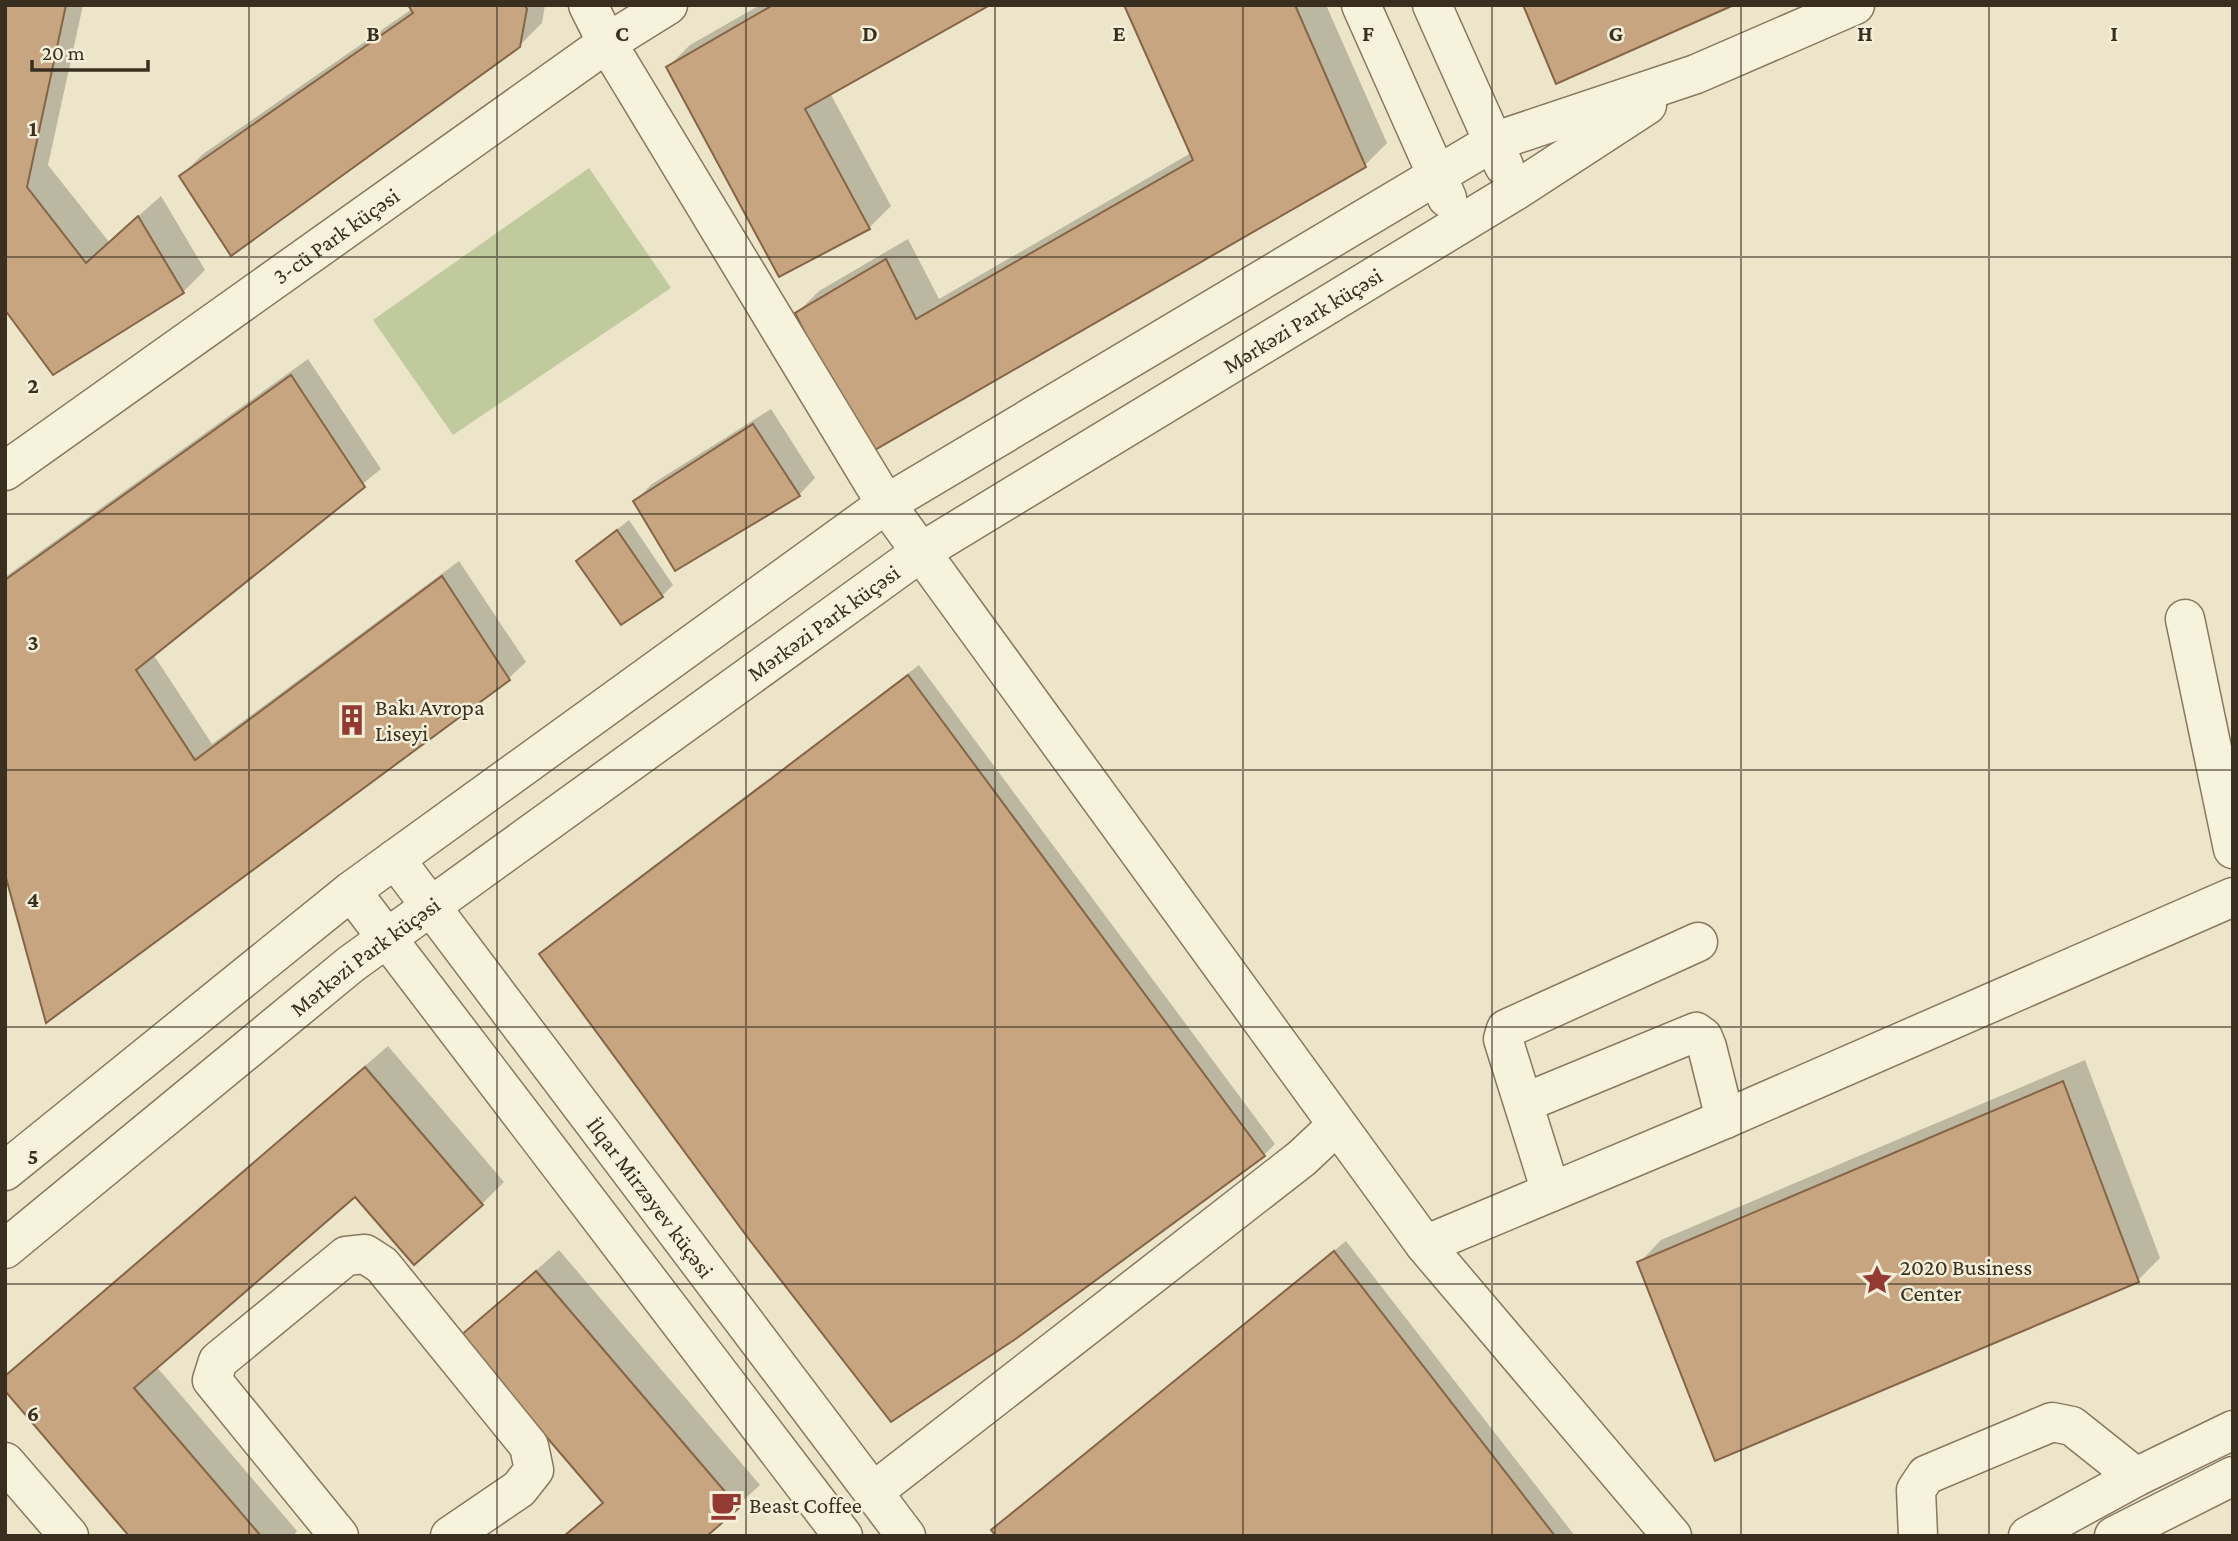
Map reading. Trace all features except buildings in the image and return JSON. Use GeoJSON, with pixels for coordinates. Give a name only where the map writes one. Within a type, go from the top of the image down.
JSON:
{"type":"FeatureCollection","features":[{"type":"Feature","properties":{"kind":"street"},"geometry":{"type":"LineString","coordinates":[[588,5],[607,43],[886,504],[1425,1245],[1672,1536]]}},
{"type":"Feature","properties":{"kind":"street","name":"3-cü Park küçəsi"},"geometry":{"type":"LineString","coordinates":[[5,471],[607,43],[668,5]]}},
{"type":"Feature","properties":{"kind":"street"},"geometry":{"type":"LineString","coordinates":[[1360,5],[1460,225]]}},
{"type":"Feature","properties":{"kind":"street"},"geometry":{"type":"LineString","coordinates":[[1432,5],[1515,191]]}},
{"type":"Feature","properties":{"kind":"street","name":"Mərkəzi Park küçəsi"},"geometry":{"type":"LineString","coordinates":[[5,1171],[351,891],[886,504],[1493,142],[1696,74],[1855,5]]}},
{"type":"Feature","properties":{"kind":"street","name":"Mərkəzi Park küçəsi"},"geometry":{"type":"LineString","coordinates":[[5,1249],[388,937],[921,552],[1460,225],[1696,74]]}},
{"type":"Feature","properties":{"kind":"street"},"geometry":{"type":"LineString","coordinates":[[2186,619],[2233,849]]}},
{"type":"Feature","properties":{"kind":"street","name":"İlqar Mirzəyev küçəsi"},"geometry":{"type":"LineString","coordinates":[[395,859],[906,1536]]}},
{"type":"Feature","properties":{"kind":"street"},"geometry":{"type":"LineString","coordinates":[[351,891],[388,937],[824,1529]]}},
{"type":"Feature","properties":{"kind":"street"},"geometry":{"type":"LineString","coordinates":[[1425,1245],[1725,1119],[2233,897]]}},
{"type":"Feature","properties":{"kind":"street"},"geometry":{"type":"LineString","coordinates":[[1551,1192],[1503,1039],[1506,1030],[1698,943]]}},
{"type":"Feature","properties":{"kind":"street"},"geometry":{"type":"LineString","coordinates":[[1524,1102],[1696,1032],[1703,1037],[1707,1047],[1725,1119]]}},
{"type":"Feature","properties":{"kind":"street"},"geometry":{"type":"LineString","coordinates":[[873,1492],[1291,1166],[1336,1126]]}},
{"type":"Feature","properties":{"kind":"street"},"geometry":{"type":"LineString","coordinates":[[339,1536],[212,1380],[218,1361],[346,1256],[365,1254],[382,1265],[529,1446],[534,1470],[519,1489],[450,1536]]}},
{"type":"Feature","properties":{"kind":"street"},"geometry":{"type":"LineString","coordinates":[[1918,1536],[1916,1489],[1926,1475],[2052,1422],[2072,1426],[2136,1477]]}},
{"type":"Feature","properties":{"kind":"street"},"geometry":{"type":"LineString","coordinates":[[2028,1536],[2136,1477],[2233,1430]]}},
{"type":"Feature","properties":{"kind":"street"},"geometry":{"type":"LineString","coordinates":[[5,1462],[69,1536]]}},
{"type":"Feature","properties":{"kind":"street"},"geometry":{"type":"LineString","coordinates":[[2114,1536],[2233,1476]]}},
{"type":"Feature","properties":{"kind":"green space"},"geometry":{"type":"Polygon","coordinates":[[[589,168],[671,288],[453,435],[373,320],[589,168]]]}},
{"type":"Feature","properties":{"kind":"place","name":"Bakı Avropa Liseyi"},"geometry":{"type":"Point","coordinates":[352,720]}},
{"type":"Feature","properties":{"kind":"place","name":"2020 Business Center"},"geometry":{"type":"Point","coordinates":[1877,1280]}},
{"type":"Feature","properties":{"kind":"place","name":"Beast Coffee"},"geometry":{"type":"Point","coordinates":[726,1505]}}]}
